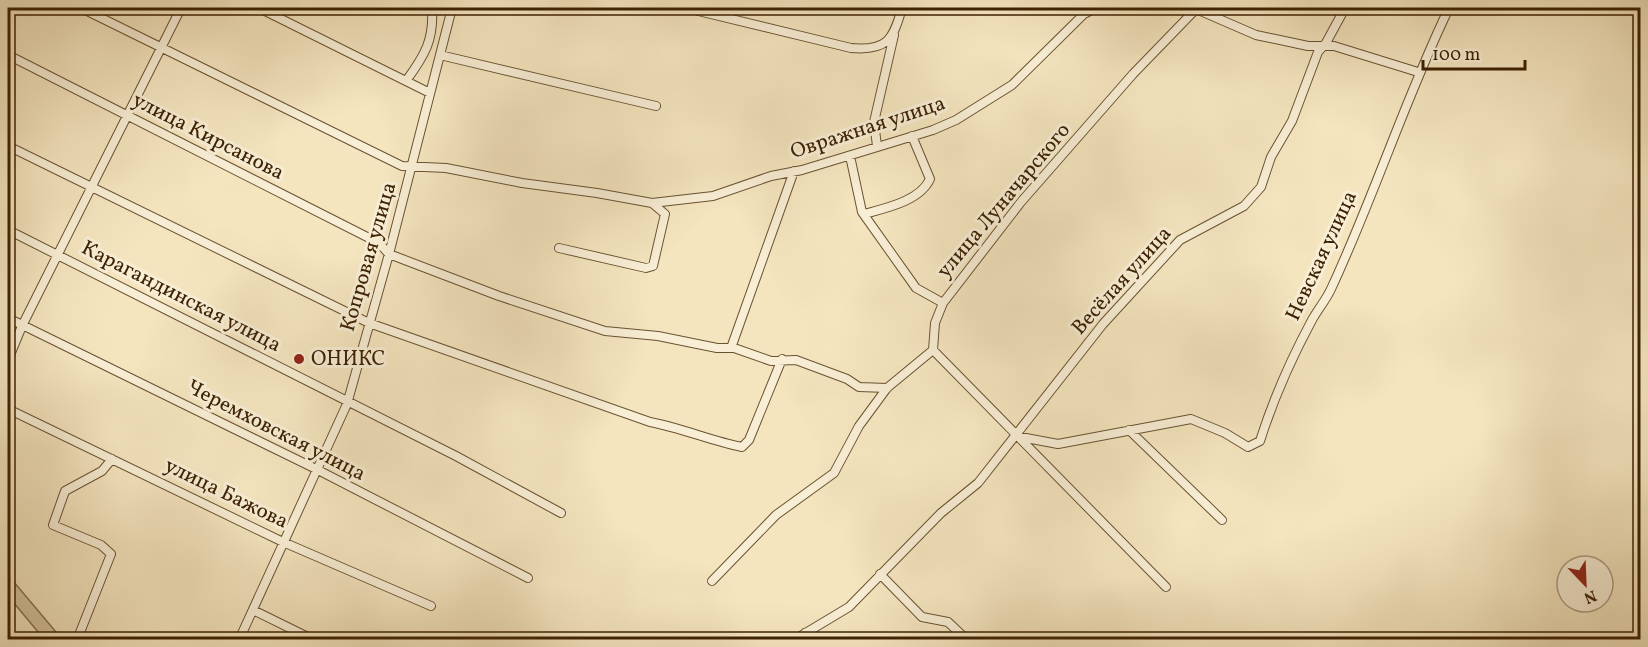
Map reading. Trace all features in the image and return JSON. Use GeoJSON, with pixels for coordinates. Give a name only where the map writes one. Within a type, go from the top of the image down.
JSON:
{"type":"FeatureCollection","features":[{"type":"Feature","properties":{"kind":"street"},"geometry":{"type":"LineString","coordinates":[[81,8],[412,169]]}},
{"type":"Feature","properties":{"kind":"street"},"geometry":{"type":"LineString","coordinates":[[8,360],[22,326],[90,187],[181,8]]}},
{"type":"Feature","properties":{"kind":"street"},"geometry":{"type":"LineString","coordinates":[[259,8],[430,93]]}},
{"type":"Feature","properties":{"kind":"street"},"geometry":{"type":"LineString","coordinates":[[406,81],[419,63],[433,32],[432,8]]}},
{"type":"Feature","properties":{"kind":"street","name":"Копровая улица"},"geometry":{"type":"LineString","coordinates":[[239,639],[347,404],[412,169],[452,8]]}},
{"type":"Feature","properties":{"kind":"street"},"geometry":{"type":"LineString","coordinates":[[686,8],[851,48],[873,50],[880,47],[896,30]]}},
{"type":"Feature","properties":{"kind":"street"},"geometry":{"type":"LineString","coordinates":[[877,146],[874,122],[879,94],[902,8]]}},
{"type":"Feature","properties":{"kind":"street","name":"Овражная улица"},"geometry":{"type":"LineString","coordinates":[[412,169],[446,168],[522,183],[652,203],[713,196],[771,176],[850,156],[956,120],[1012,85],[1084,14],[1094,8]]}},
{"type":"Feature","properties":{"kind":"street"},"geometry":{"type":"LineString","coordinates":[[1179,8],[1197,8],[1256,34],[1308,46],[1334,46],[1418,72]]}},
{"type":"Feature","properties":{"kind":"street","name":"улица Луначарского"},"geometry":{"type":"LineString","coordinates":[[933,350],[935,323],[943,303],[1021,202],[1133,74],[1197,8]]}},
{"type":"Feature","properties":{"kind":"street","name":"Весёлая улица"},"geometry":{"type":"LineString","coordinates":[[1015,436],[1103,324],[1180,240],[1244,206],[1254,198],[1261,187],[1271,157],[1292,121],[1318,52],[1345,8]]}},
{"type":"Feature","properties":{"kind":"street","name":"Невская улица"},"geometry":{"type":"LineString","coordinates":[[1129,430],[1191,419],[1225,433],[1248,447],[1260,441],[1270,410],[1312,319],[1330,291],[1395,138],[1418,72],[1449,8]]}},
{"type":"Feature","properties":{"kind":"street","name":"улица Кирсанова"},"geometry":{"type":"LineString","coordinates":[[8,55],[379,243],[389,254],[499,296],[605,331],[658,336],[717,348],[733,348],[771,361],[796,360],[847,379],[859,387],[888,388]]}},
{"type":"Feature","properties":{"kind":"street"},"geometry":{"type":"LineString","coordinates":[[440,55],[656,105]]}},
{"type":"Feature","properties":{"kind":"street"},"geometry":{"type":"LineString","coordinates":[[864,214],[894,206],[926,188],[930,179],[912,136]]}},
{"type":"Feature","properties":{"kind":"street"},"geometry":{"type":"LineString","coordinates":[[8,146],[369,323],[650,422],[684,429],[742,447],[749,440],[782,359]]}},
{"type":"Feature","properties":{"kind":"street"},"geometry":{"type":"LineString","coordinates":[[850,156],[864,214],[897,265],[916,288],[943,303]]}},
{"type":"Feature","properties":{"kind":"street"},"geometry":{"type":"LineString","coordinates":[[733,348],[794,171]]}},
{"type":"Feature","properties":{"kind":"street"},"geometry":{"type":"LineString","coordinates":[[560,248],[646,268],[653,266],[664,214],[652,203]]}},
{"type":"Feature","properties":{"kind":"street","name":"Карагандинская улица"},"geometry":{"type":"LineString","coordinates":[[8,230],[347,404],[360,407],[456,456],[561,513]]}},
{"type":"Feature","properties":{"kind":"street","name":"Черемховская улица"},"geometry":{"type":"LineString","coordinates":[[8,318],[316,469],[528,578]]}},
{"type":"Feature","properties":{"kind":"street"},"geometry":{"type":"LineString","coordinates":[[712,581],[776,515],[834,473],[859,426],[888,388],[933,350],[1015,436],[1166,586]]}},
{"type":"Feature","properties":{"kind":"street","name":"улица Бажова"},"geometry":{"type":"LineString","coordinates":[[8,409],[283,542],[431,606]]}},
{"type":"Feature","properties":{"kind":"street"},"geometry":{"type":"LineString","coordinates":[[1015,436],[1058,444],[1129,430],[1222,520]]}},
{"type":"Feature","properties":{"kind":"street"},"geometry":{"type":"LineString","coordinates":[[794,639],[849,607],[941,513],[978,483],[1015,436]]}},
{"type":"Feature","properties":{"kind":"street"},"geometry":{"type":"LineString","coordinates":[[77,639],[111,554],[101,545],[53,525],[65,491],[102,471],[112,459]]}},
{"type":"Feature","properties":{"kind":"street"},"geometry":{"type":"LineString","coordinates":[[880,574],[922,617],[948,622],[967,639]]}},
{"type":"Feature","properties":{"kind":"street"},"geometry":{"type":"LineString","coordinates":[[253,610],[305,638],[314,639]]}},
{"type":"Feature","properties":{"kind":"street"},"geometry":{"type":"LineString","coordinates":[[805,633],[816,639]]}},
{"type":"Feature","properties":{"kind":"shaded area"},"geometry":{"type":"Polygon","coordinates":[[[8,575],[60,639],[44,639],[8,596],[8,575]]]}},
{"type":"Feature","properties":{"kind":"place","name":"ОНИКС"},"geometry":{"type":"Point","coordinates":[299,359]}}]}
